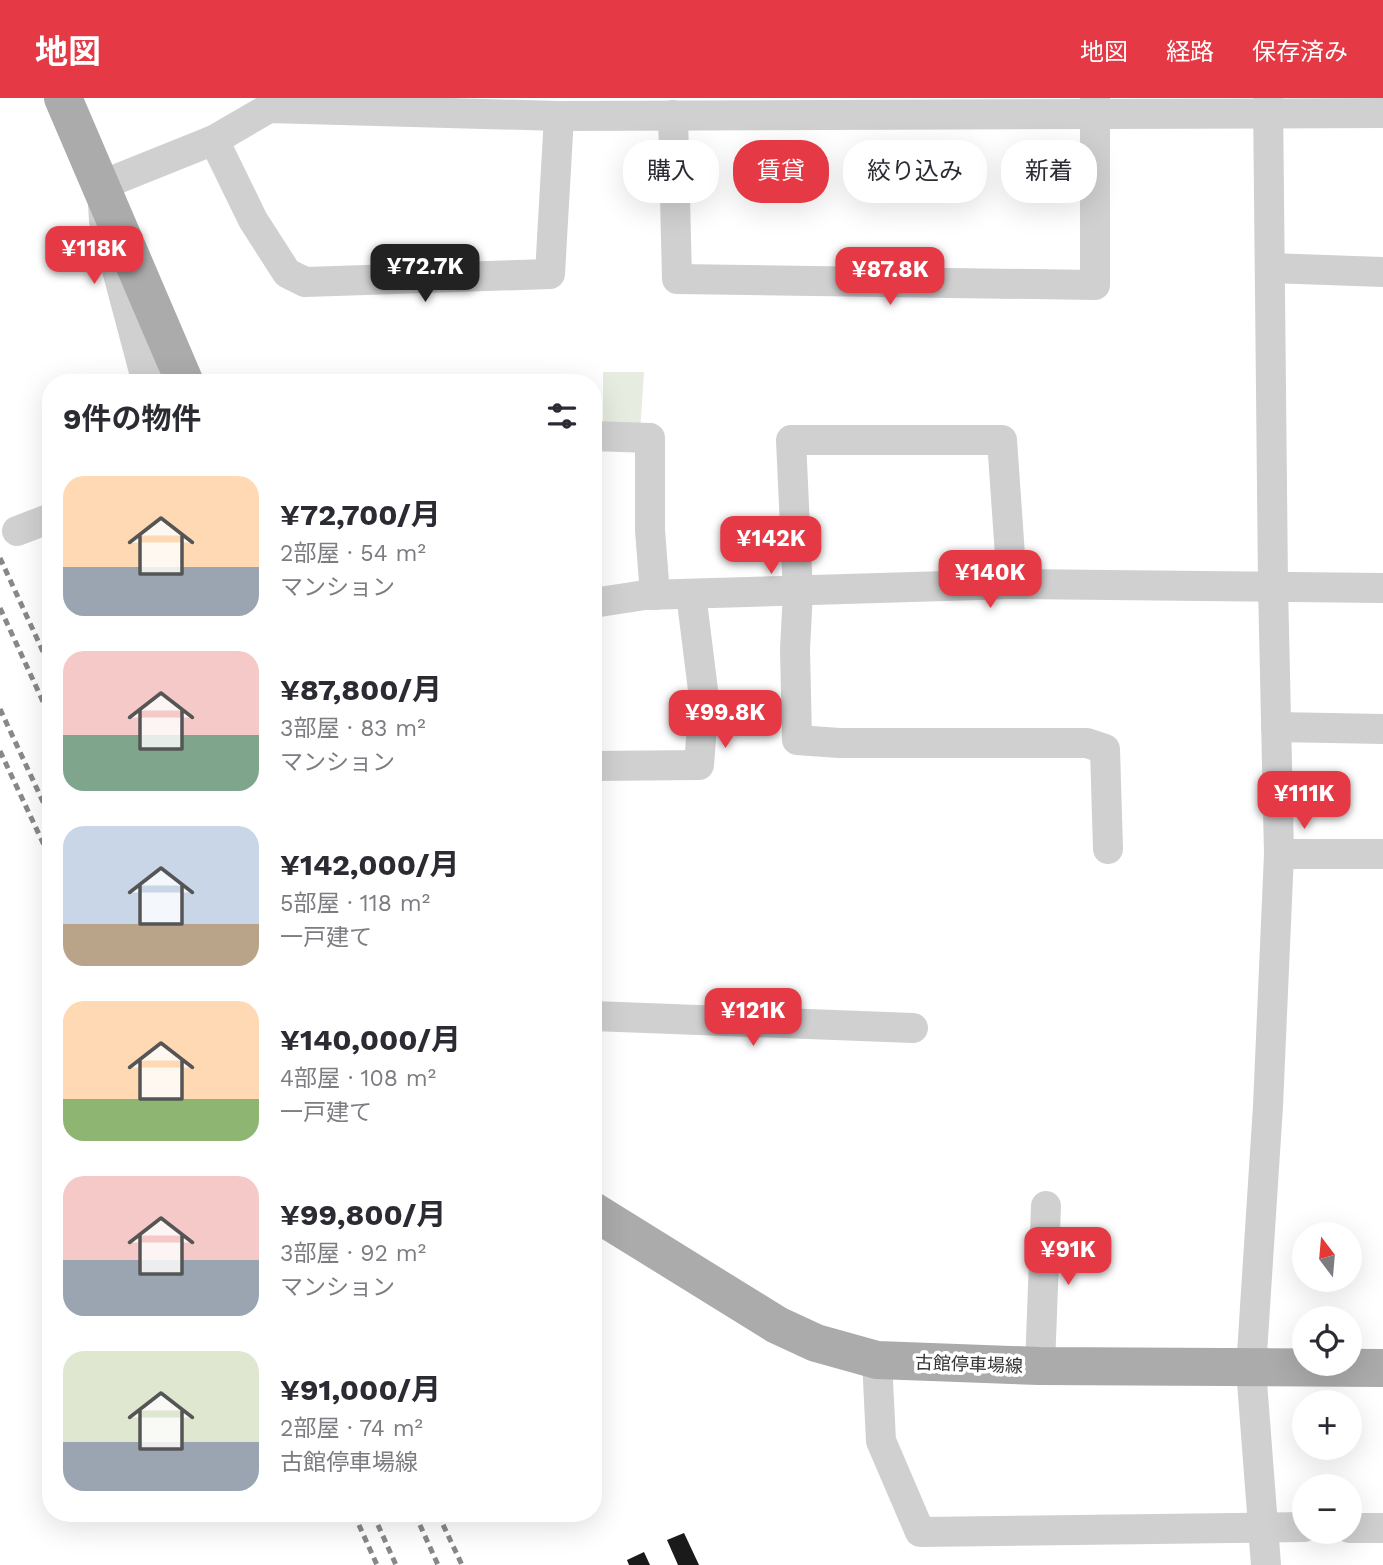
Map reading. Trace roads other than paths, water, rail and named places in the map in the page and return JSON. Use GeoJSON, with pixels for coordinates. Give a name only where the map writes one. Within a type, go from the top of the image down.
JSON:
{"type":"FeatureCollection","features":[{"type":"Feature","properties":{"kind":"main road"},"geometry":{"type":"LineString","coordinates":[[63,98],[181,374]]}},
{"type":"Feature","properties":{"kind":"main road","name":"古館停車場線"},"geometry":{"type":"LineString","coordinates":[[602,1216],[777,1325],[816,1343],[877,1360],[1040,1366],[1383,1368]]}},
{"type":"Feature","properties":{"kind":"street"},"geometry":{"type":"LineString","coordinates":[[145,374],[104,221],[102,185],[214,140],[269,108],[438,105],[559,116],[687,110],[1095,105],[1268,107],[1383,113]]}},
{"type":"Feature","properties":{"kind":"street"},"geometry":{"type":"LineString","coordinates":[[687,110],[677,279],[1095,285],[1095,105]]}},
{"type":"Feature","properties":{"kind":"street"},"geometry":{"type":"LineString","coordinates":[[1266,1565],[1251,1369],[1268,1106],[1279,854],[1268,107]]}},
{"type":"Feature","properties":{"kind":"street"},"geometry":{"type":"LineString","coordinates":[[214,140],[253,220],[287,273],[305,282],[550,274],[559,116]]}},
{"type":"Feature","properties":{"kind":"street"},"geometry":{"type":"LineString","coordinates":[[1270,268],[1383,272]]}},
{"type":"Feature","properties":{"kind":"street"},"geometry":{"type":"LineString","coordinates":[[602,436],[650,438],[650,530],[655,595]]}},
{"type":"Feature","properties":{"kind":"street"},"geometry":{"type":"LineString","coordinates":[[1013,584],[1002,440],[791,440],[798,592],[795,649],[797,740],[839,743],[1087,743],[1105,749],[1108,849]]}},
{"type":"Feature","properties":{"kind":"street"},"geometry":{"type":"LineString","coordinates":[[17,531],[42,521]]}},
{"type":"Feature","properties":{"kind":"street"},"geometry":{"type":"LineString","coordinates":[[602,602],[655,595],[1013,584],[1383,588]]}},
{"type":"Feature","properties":{"kind":"street"},"geometry":{"type":"LineString","coordinates":[[602,766],[699,765],[704,698],[691,594]]}},
{"type":"Feature","properties":{"kind":"street"},"geometry":{"type":"LineString","coordinates":[[1276,727],[1383,729]]}},
{"type":"Feature","properties":{"kind":"street"},"geometry":{"type":"LineString","coordinates":[[1279,854],[1383,854]]}},
{"type":"Feature","properties":{"kind":"street"},"geometry":{"type":"LineString","coordinates":[[602,1016],[913,1028]]}},
{"type":"Feature","properties":{"kind":"street"},"geometry":{"type":"LineString","coordinates":[[1040,1366],[1045,1206]]}},
{"type":"Feature","properties":{"kind":"street"},"geometry":{"type":"LineString","coordinates":[[877,1360],[881,1441],[920,1532],[1292,1527]]}},
{"type":"Feature","properties":{"kind":"street"},"geometry":{"type":"LineString","coordinates":[[1362,1528],[1383,1528]]}},
{"type":"Feature","properties":{"kind":"railway"},"geometry":{"type":"LineString","coordinates":[[0,558],[42,649]]}},
{"type":"Feature","properties":{"kind":"railway"},"geometry":{"type":"LineString","coordinates":[[0,608],[42,699]]}},
{"type":"Feature","properties":{"kind":"railway"},"geometry":{"type":"LineString","coordinates":[[0,709],[42,800]]}},
{"type":"Feature","properties":{"kind":"railway"},"geometry":{"type":"LineString","coordinates":[[0,751],[42,841]]}},
{"type":"Feature","properties":{"kind":"railway"},"geometry":{"type":"LineString","coordinates":[[358,1522],[377,1565]]}},
{"type":"Feature","properties":{"kind":"railway"},"geometry":{"type":"LineString","coordinates":[[377,1522],[396,1565]]}},
{"type":"Feature","properties":{"kind":"railway"},"geometry":{"type":"LineString","coordinates":[[419,1522],[438,1565]]}},
{"type":"Feature","properties":{"kind":"railway"},"geometry":{"type":"LineString","coordinates":[[442,1522],[462,1565]]}}]}
